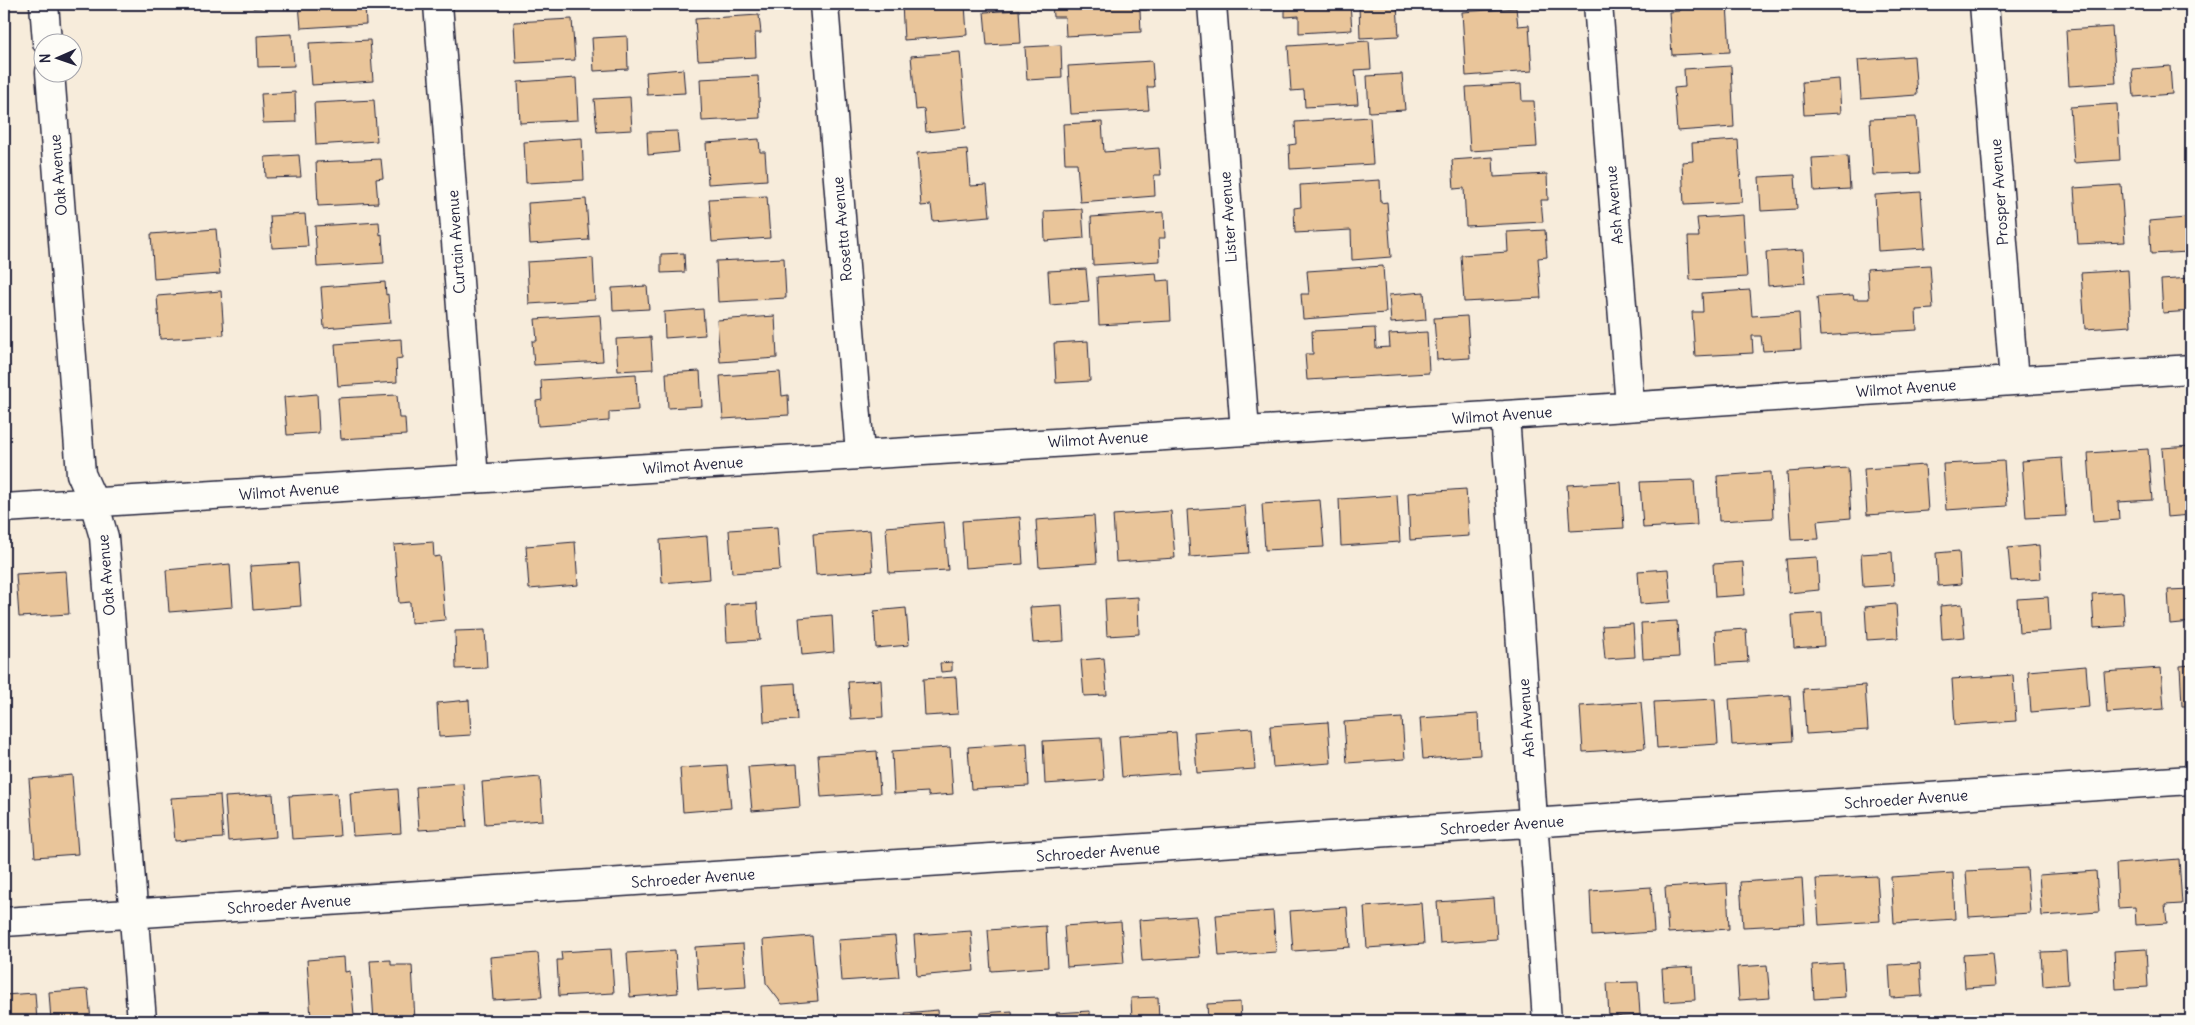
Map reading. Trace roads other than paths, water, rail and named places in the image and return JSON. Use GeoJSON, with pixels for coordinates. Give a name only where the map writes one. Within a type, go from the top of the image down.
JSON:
{"type":"FeatureCollection","features":[{"type":"Feature","properties":{"kind":"street"},"geometry":{"type":"LineString","coordinates":[[44,4],[47,32]]}},
{"type":"Feature","properties":{"kind":"street","name":"Curtain Avenue"},"geometry":{"type":"LineString","coordinates":[[438,4],[474,480]]}},
{"type":"Feature","properties":{"kind":"street","name":"Rosetta Avenue"},"geometry":{"type":"LineString","coordinates":[[824,4],[860,454]]}},
{"type":"Feature","properties":{"kind":"street","name":"Lister Avenue"},"geometry":{"type":"LineString","coordinates":[[1212,4],[1245,431]]}},
{"type":"Feature","properties":{"kind":"street","name":"Ash Avenue"},"geometry":{"type":"LineString","coordinates":[[1598,4],[1630,406]]}},
{"type":"Feature","properties":{"kind":"street","name":"Prosper Avenue"},"geometry":{"type":"LineString","coordinates":[[1984,4],[2014,380]]}},
{"type":"Feature","properties":{"kind":"street","name":"Oak Avenue"},"geometry":{"type":"LineString","coordinates":[[51,82],[82,474],[94,503],[104,537],[142,1021]]}},
{"type":"Feature","properties":{"kind":"street","name":"Wilmot Avenue"},"geometry":{"type":"LineString","coordinates":[[4,508],[1505,415],[2191,368]]}},
{"type":"Feature","properties":{"kind":"street","name":"Ash Avenue"},"geometry":{"type":"LineString","coordinates":[[1505,415],[1548,1021]]}},
{"type":"Feature","properties":{"kind":"street","name":"Schroeder Avenue"},"geometry":{"type":"LineString","coordinates":[[4,922],[2191,780]]}}]}
